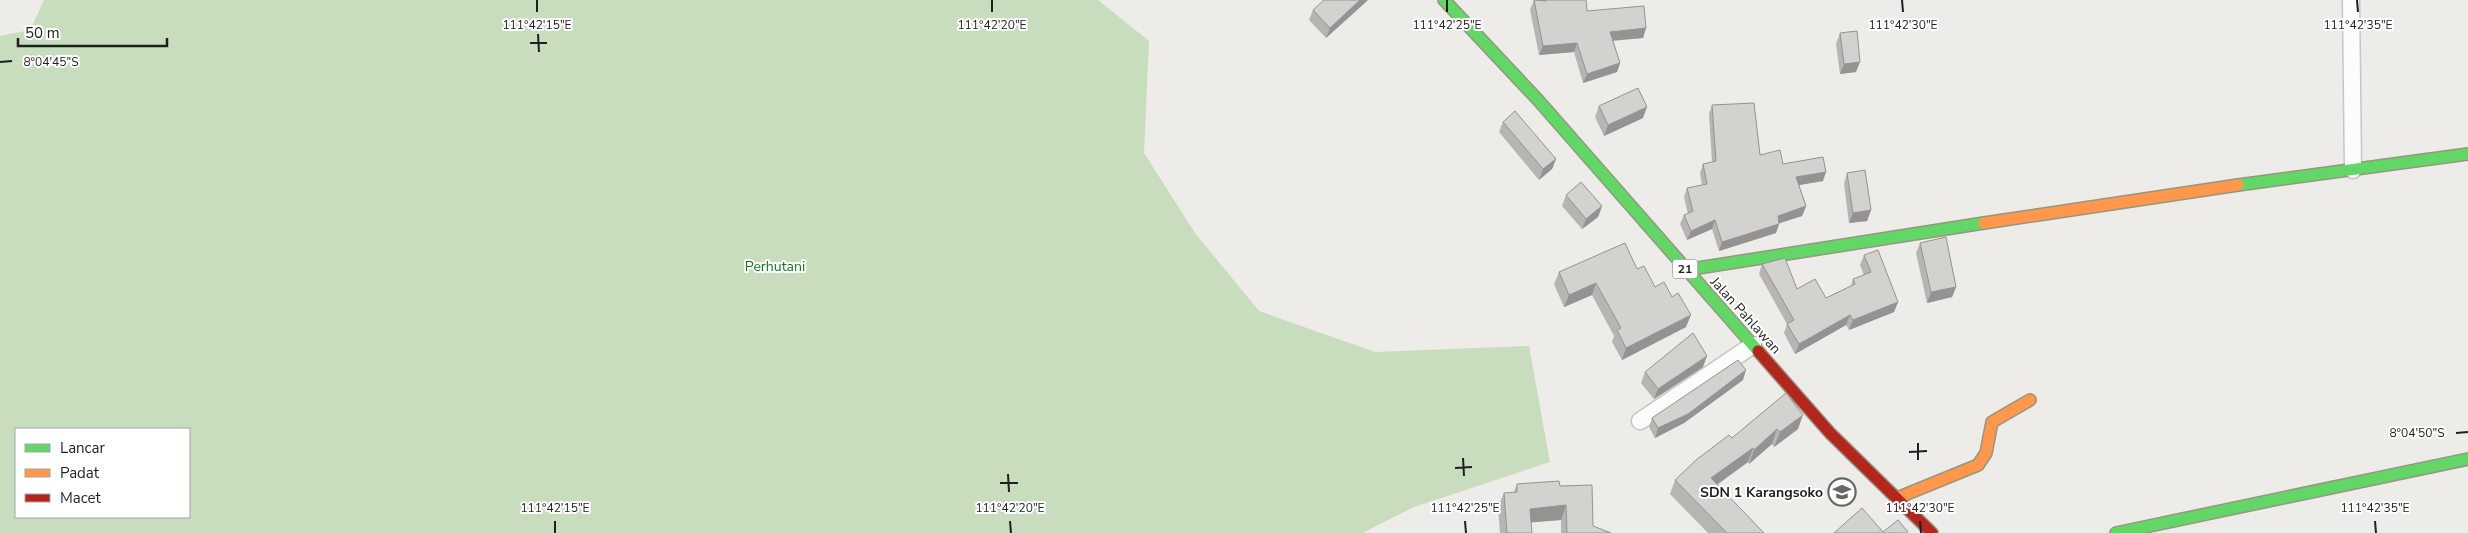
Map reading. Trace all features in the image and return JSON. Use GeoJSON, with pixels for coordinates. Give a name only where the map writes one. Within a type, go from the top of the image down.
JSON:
{"type":"FeatureCollection","features":[{"type":"Feature","properties":{"kind":"main road","name":"Jalan Pahlawan"},"geometry":{"type":"LineString","coordinates":[[1444,0],[1538,100],[1685,270],[1830,432],[1932,533]]}},
{"type":"Feature","properties":{"kind":"main road"},"geometry":{"type":"LineString","coordinates":[[1685,270],[2125,201],[2468,154]]}},
{"type":"Feature","properties":{"kind":"main road"},"geometry":{"type":"LineString","coordinates":[[1897,498],[1978,464],[1986,453],[1992,422],[2030,400]]}},
{"type":"Feature","properties":{"kind":"main road"},"geometry":{"type":"LineString","coordinates":[[2116,533],[2468,459]]}},
{"type":"Feature","properties":{"kind":"street"},"geometry":{"type":"LineString","coordinates":[[2352,0],[2353,170]]}},
{"type":"Feature","properties":{"kind":"street"},"geometry":{"type":"LineString","coordinates":[[1640,421],[1752,345]]}},
{"type":"Feature","properties":{"kind":"green space","name":"Perhutani"},"geometry":{"type":"Polygon","coordinates":[[[44,0],[1098,0],[1149,41],[1144,153],[1195,233],[1259,311],[1375,352],[1529,346],[1550,462],[1414,507],[1362,533],[0,533],[0,36],[30,30],[44,0]]]}},
{"type":"Feature","properties":{"kind":"building"},"geometry":{"type":"Polygon","coordinates":[[[1324,0],[1360,0],[1330,28],[1313,10],[1324,0]]]}},
{"type":"Feature","properties":{"kind":"building"},"geometry":{"type":"Polygon","coordinates":[[[1534,0],[1586,0],[1587,11],[1644,6],[1646,28],[1610,32],[1620,63],[1587,74],[1577,43],[1543,46],[1534,0]]]}},
{"type":"Feature","properties":{"kind":"building"},"geometry":{"type":"Polygon","coordinates":[[[1857,31],[1860,62],[1844,64],[1840,33],[1857,31]]]}},
{"type":"Feature","properties":{"kind":"building"},"geometry":{"type":"Polygon","coordinates":[[[1638,88],[1647,107],[1608,125],[1599,106],[1638,88]]]}},
{"type":"Feature","properties":{"kind":"building"},"geometry":{"type":"Polygon","coordinates":[[[1754,103],[1760,155],[1780,150],[1783,164],[1823,157],[1826,172],[1796,177],[1806,206],[1778,216],[1779,224],[1722,242],[1715,220],[1691,231],[1684,215],[1693,211],[1687,188],[1707,184],[1703,164],[1716,161],[1712,105],[1754,103]]]}},
{"type":"Feature","properties":{"kind":"building"},"geometry":{"type":"Polygon","coordinates":[[[1515,111],[1556,159],[1543,169],[1503,122],[1515,111]]]}},
{"type":"Feature","properties":{"kind":"building"},"geometry":{"type":"Polygon","coordinates":[[[1865,170],[1871,210],[1853,213],[1847,173],[1865,170]]]}},
{"type":"Feature","properties":{"kind":"building"},"geometry":{"type":"Polygon","coordinates":[[[1581,182],[1602,206],[1586,219],[1566,195],[1581,182]]]}},
{"type":"Feature","properties":{"kind":"building"},"geometry":{"type":"Polygon","coordinates":[[[1946,237],[1956,287],[1931,292],[1920,243],[1946,237]]]}},
{"type":"Feature","properties":{"kind":"building"},"geometry":{"type":"Polygon","coordinates":[[[1625,243],[1637,269],[1644,266],[1655,287],[1664,282],[1672,297],[1678,293],[1691,315],[1626,348],[1617,330],[1621,328],[1596,283],[1569,295],[1559,272],[1625,243]]]}},
{"type":"Feature","properties":{"kind":"building"},"geometry":{"type":"Polygon","coordinates":[[[1878,250],[1898,302],[1853,320],[1850,315],[1799,344],[1787,324],[1794,320],[1762,264],[1785,258],[1797,289],[1815,279],[1826,298],[1855,284],[1853,279],[1871,272],[1864,255],[1878,250]]]}},
{"type":"Feature","properties":{"kind":"building"},"geometry":{"type":"Polygon","coordinates":[[[1693,333],[1707,356],[1658,389],[1645,372],[1693,333]]]}},
{"type":"Feature","properties":{"kind":"building"},"geometry":{"type":"Polygon","coordinates":[[[1738,360],[1746,370],[1688,414],[1658,428],[1652,418],[1738,360]]]}},
{"type":"Feature","properties":{"kind":"building"},"geometry":{"type":"Polygon","coordinates":[[[1786,393],[1803,415],[1780,432],[1777,429],[1754,450],[1753,448],[1711,478],[1764,533],[1727,533],[1675,480],[1696,460],[1729,435],[1732,438],[1786,393]]]}},
{"type":"Feature","properties":{"kind":"building"},"geometry":{"type":"Polygon","coordinates":[[[1559,481],[1560,486],[1592,485],[1593,526],[1611,533],[1567,533],[1566,505],[1530,509],[1532,533],[1507,533],[1504,493],[1517,492],[1517,484],[1559,481]]]}},
{"type":"Feature","properties":{"kind":"building"},"geometry":{"type":"Polygon","coordinates":[[[1862,508],[1883,532],[1898,520],[1908,532],[1834,533],[1862,508]]]}},
{"type":"Feature","properties":{"kind":"traffic: fast"},"geometry":{"type":"LineString","coordinates":[[1444,0],[1538,100],[1758,351]]}},
{"type":"Feature","properties":{"kind":"traffic: fast"},"geometry":{"type":"LineString","coordinates":[[2238,185],[2468,154]]}},
{"type":"Feature","properties":{"kind":"traffic: fast"},"geometry":{"type":"LineString","coordinates":[[1685,270],[1984,223]]}},
{"type":"Feature","properties":{"kind":"traffic: fast"},"geometry":{"type":"LineString","coordinates":[[2116,533],[2468,459]]}},
{"type":"Feature","properties":{"kind":"traffic: slow"},"geometry":{"type":"LineString","coordinates":[[1984,223],[2238,185]]}},
{"type":"Feature","properties":{"kind":"traffic: slow"},"geometry":{"type":"LineString","coordinates":[[1897,498],[1978,465],[1986,453],[1992,422],[2030,400]]}},
{"type":"Feature","properties":{"kind":"traffic: jam"},"geometry":{"type":"LineString","coordinates":[[1758,351],[1830,433],[1932,533]]}},
{"type":"Feature","properties":{"kind":"place","name":"SDN 1 Karangsoko"},"geometry":{"type":"Point","coordinates":[1842,492]}}]}
